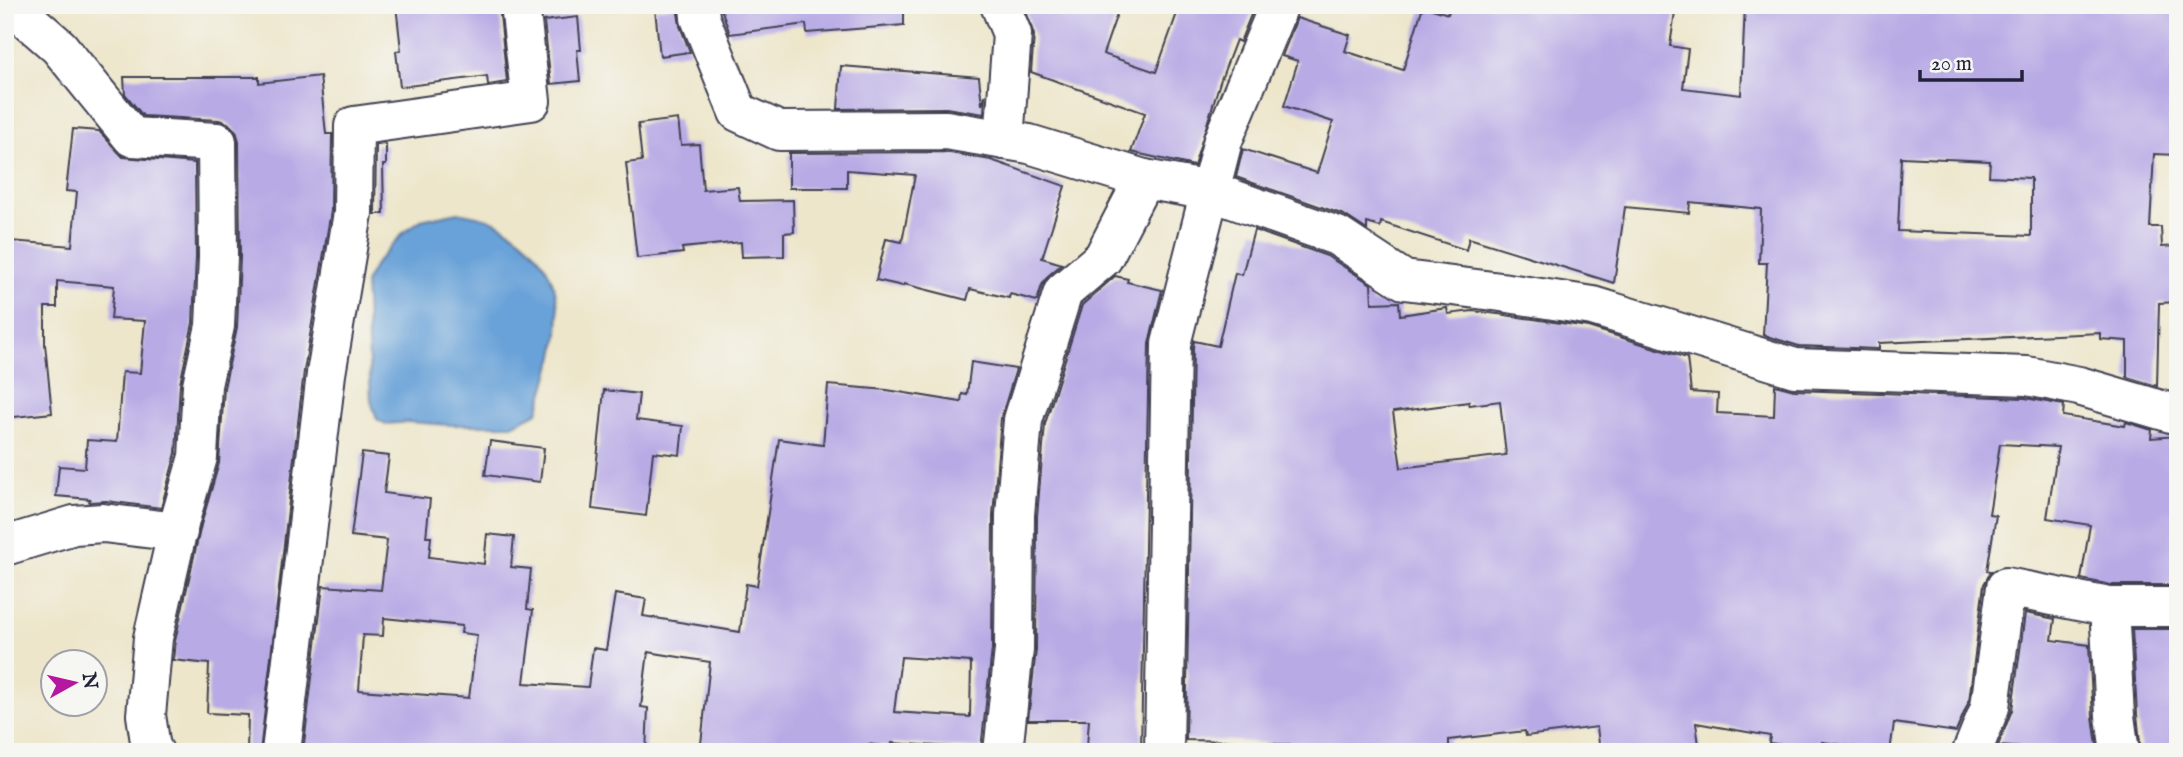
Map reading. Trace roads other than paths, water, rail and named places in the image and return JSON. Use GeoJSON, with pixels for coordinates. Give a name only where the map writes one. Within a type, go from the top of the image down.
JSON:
{"type":"FeatureCollection","features":[{"type":"Feature","properties":{"kind":"street"},"geometry":{"type":"LineString","coordinates":[[11,5],[59,47],[132,137],[217,142],[218,257],[215,326],[202,385],[198,457],[153,638],[146,715],[154,752]]}},
{"type":"Feature","properties":{"kind":"street"},"geometry":{"type":"LineString","coordinates":[[281,752],[326,374],[353,213],[354,126],[531,101],[520,5]]}},
{"type":"Feature","properties":{"kind":"street"},"geometry":{"type":"LineString","coordinates":[[699,5],[700,18],[738,112],[779,131],[946,130],[1029,145],[1144,180],[1210,191],[1338,236],[1404,280],[1593,306],[1795,368],[2026,376],[2079,386],[2178,415]]}},
{"type":"Feature","properties":{"kind":"street"},"geometry":{"type":"LineString","coordinates":[[1000,5],[1012,34],[1004,140]]}},
{"type":"Feature","properties":{"kind":"street"},"geometry":{"type":"LineString","coordinates":[[1164,752],[1171,344],[1223,140],[1279,5]]}},
{"type":"Feature","properties":{"kind":"street"},"geometry":{"type":"LineString","coordinates":[[1003,752],[1014,650],[1015,515],[1023,419],[1063,292],[1103,258],[1144,180]]}},
{"type":"Feature","properties":{"kind":"street"},"geometry":{"type":"LineString","coordinates":[[5,546],[74,526],[93,524],[178,532]]}},
{"type":"Feature","properties":{"kind":"street"},"geometry":{"type":"LineString","coordinates":[[1972,752],[1990,707],[2006,587],[2109,607],[2178,607]]}},
{"type":"Feature","properties":{"kind":"street"},"geometry":{"type":"LineString","coordinates":[[2109,607],[2115,716],[2120,752]]}},
{"type":"Feature","properties":{"kind":"water"},"geometry":{"type":"Polygon","coordinates":[[[458,212],[487,218],[511,231],[536,254],[552,281],[558,313],[557,342],[538,412],[512,425],[409,422],[386,424],[377,419],[371,401],[365,283],[376,263],[404,232],[421,220],[458,212]]]}}]}
